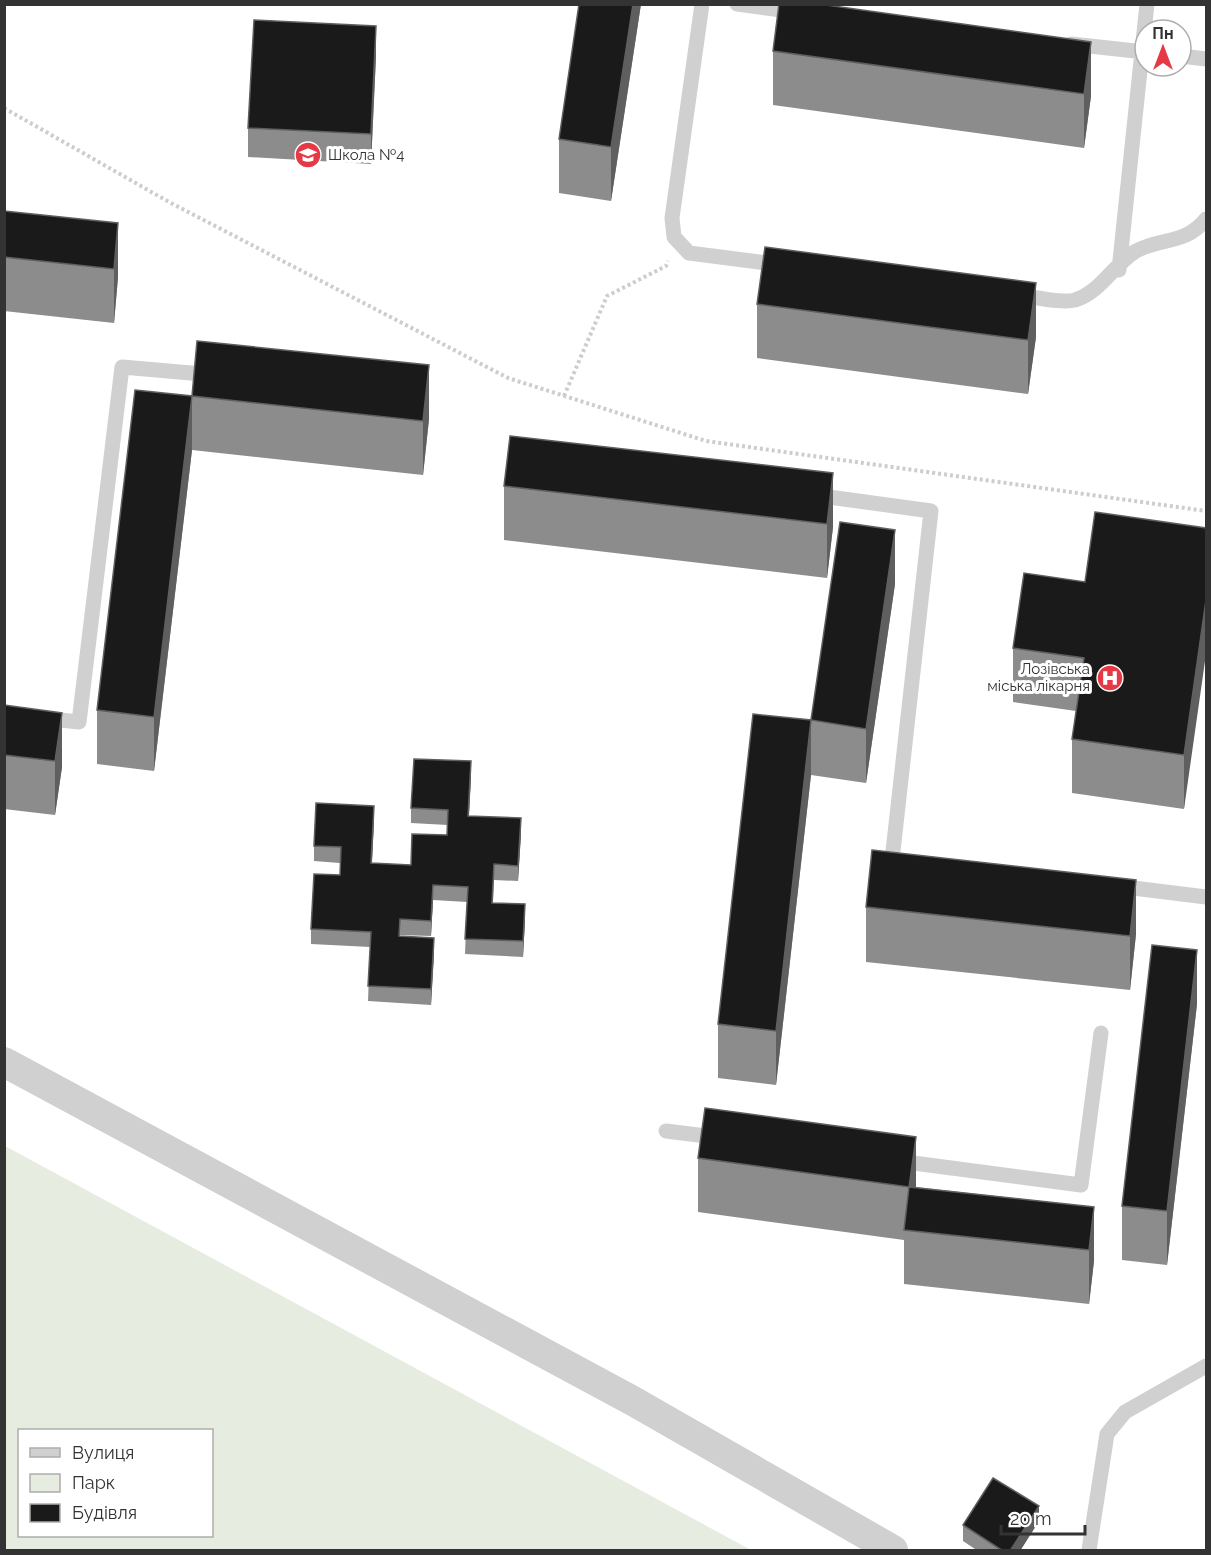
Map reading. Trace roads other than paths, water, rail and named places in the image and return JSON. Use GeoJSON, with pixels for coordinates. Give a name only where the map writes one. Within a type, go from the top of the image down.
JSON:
{"type":"FeatureCollection","features":[{"type":"Feature","properties":{"kind":"street"},"geometry":{"type":"LineString","coordinates":[[4,1062],[633,1401],[893,1551]]}},
{"type":"Feature","properties":{"kind":"lane"},"geometry":{"type":"LineString","coordinates":[[702,4],[672,218],[674,237],[689,253],[794,266]]}},
{"type":"Feature","properties":{"kind":"lane"},"geometry":{"type":"LineString","coordinates":[[737,4],[787,8],[810,13]]}},
{"type":"Feature","properties":{"kind":"lane"},"geometry":{"type":"LineString","coordinates":[[784,30],[787,8]]}},
{"type":"Feature","properties":{"kind":"lane"},"geometry":{"type":"LineString","coordinates":[[1059,42],[1133,51]]}},
{"type":"Feature","properties":{"kind":"lane"},"geometry":{"type":"LineString","coordinates":[[1119,271],[1141,78]]}},
{"type":"Feature","properties":{"kind":"lane"},"geometry":{"type":"LineString","coordinates":[[1003,293],[1072,301],[1091,293],[1119,271],[1137,251],[1182,238],[1198,229],[1206,219]]}},
{"type":"Feature","properties":{"kind":"lane"},"geometry":{"type":"LineString","coordinates":[[4,714],[79,722],[122,367],[228,377]]}},
{"type":"Feature","properties":{"kind":"lane"},"geometry":{"type":"LineString","coordinates":[[803,494],[931,511],[892,860],[915,863]]}},
{"type":"Feature","properties":{"kind":"lane"},"geometry":{"type":"LineString","coordinates":[[1102,885],[1206,897]]}},
{"type":"Feature","properties":{"kind":"lane"},"geometry":{"type":"LineString","coordinates":[[879,1159],[1081,1185],[1101,1034]]}},
{"type":"Feature","properties":{"kind":"lane"},"geometry":{"type":"LineString","coordinates":[[666,1131],[737,1140]]}},
{"type":"Feature","properties":{"kind":"lane"},"geometry":{"type":"LineString","coordinates":[[1089,1551],[1107,1434],[1125,1412],[1206,1366]]}},
{"type":"Feature","properties":{"kind":"place","name":"Школа №4"},"geometry":{"type":"Point","coordinates":[308,155]}},
{"type":"Feature","properties":{"kind":"place","name":"Лозівська міська лікарня"},"geometry":{"type":"Point","coordinates":[1110,678]}}]}
